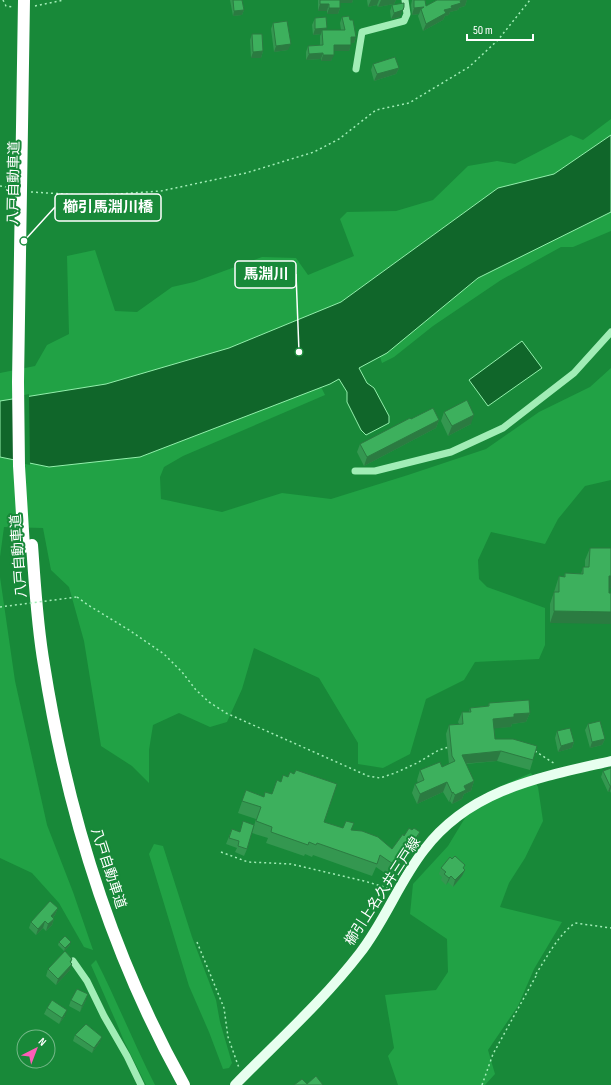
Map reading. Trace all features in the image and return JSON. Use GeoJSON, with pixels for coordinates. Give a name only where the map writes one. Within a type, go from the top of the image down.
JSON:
{"type":"FeatureCollection","features":[{"type":"Feature","properties":{"kind":"highway","name":"八戸自動車道"},"geometry":{"type":"LineString","coordinates":[[24,0],[18,382],[19,466],[43,663],[54,726],[73,803],[94,876],[119,945],[157,1032],[184,1085]]}},
{"type":"Feature","properties":{"kind":"highway","name":"八戸自動車道"},"geometry":{"type":"LineString","coordinates":[[31,0],[26,382],[28,546],[35,662],[46,726],[65,805],[87,878],[111,946],[150,1036],[175,1085]]}},
{"type":"Feature","properties":{"kind":"main road","name":"櫛引上名久井三戸線"},"geometry":{"type":"LineString","coordinates":[[235,1085],[344,974],[372,936],[423,850],[435,836],[464,812],[505,789],[525,781],[611,760]]}},
{"type":"Feature","properties":{"kind":"street"},"geometry":{"type":"LineString","coordinates":[[356,69],[362,32],[404,21],[407,14],[405,0]]}},
{"type":"Feature","properties":{"kind":"street"},"geometry":{"type":"LineString","coordinates":[[355,471],[375,471],[452,452],[503,428],[574,373],[611,332]]}},
{"type":"Feature","properties":{"kind":"street"},"geometry":{"type":"LineString","coordinates":[[73,961],[87,981],[141,1085]]}},
{"type":"Feature","properties":{"kind":"path"},"geometry":{"type":"LineString","coordinates":[[30,191],[81,195],[118,194],[161,190],[246,173],[314,152],[339,139],[376,110],[409,103],[470,67],[498,40],[530,0]]}},
{"type":"Feature","properties":{"kind":"path"},"geometry":{"type":"LineString","coordinates":[[0,186],[11,188]]}},
{"type":"Feature","properties":{"kind":"path"},"geometry":{"type":"LineString","coordinates":[[0,607],[77,597],[88,606],[129,630],[164,654],[182,672],[196,690],[209,702],[226,713],[368,776],[380,778],[395,773],[417,763],[439,750],[453,747]]}},
{"type":"Feature","properties":{"kind":"path"},"geometry":{"type":"LineString","coordinates":[[535,750],[557,765],[562,772]]}},
{"type":"Feature","properties":{"kind":"path"},"geometry":{"type":"LineString","coordinates":[[221,852],[248,862],[291,864],[319,870],[364,881],[388,888],[398,893]]}},
{"type":"Feature","properties":{"kind":"path"},"geometry":{"type":"LineString","coordinates":[[482,1085],[493,1054],[536,975],[555,944],[575,923],[611,928]]}},
{"type":"Feature","properties":{"kind":"path"},"geometry":{"type":"LineString","coordinates":[[197,942],[224,1008],[228,1037],[242,1077]]}},
{"type":"Feature","properties":{"kind":"shaded area"},"geometry":{"type":"Polygon","coordinates":[[[611,119],[611,135],[554,174],[498,188],[341,302],[229,348],[106,384],[0,401],[0,373],[35,366],[47,345],[69,334],[67,256],[95,250],[115,311],[137,312],[172,287],[194,282],[262,257],[296,258],[308,275],[354,256],[340,219],[347,212],[396,211],[433,200],[468,166],[497,161],[515,164],[571,135],[583,140],[611,119]]]}},
{"type":"Feature","properties":{"kind":"shaded area"},"geometry":{"type":"Polygon","coordinates":[[[611,135],[611,212],[478,278],[387,353],[359,368],[367,383],[374,388],[389,416],[389,423],[366,435],[361,430],[347,402],[347,392],[339,379],[330,384],[140,457],[49,467],[0,457],[0,401],[106,384],[229,348],[341,302],[498,188],[554,174],[611,135]]]}},
{"type":"Feature","properties":{"kind":"shaded area"},"geometry":{"type":"Polygon","coordinates":[[[611,212],[611,231],[573,247],[561,247],[501,280],[433,326],[394,357],[382,363],[380,357],[478,278],[611,212]]]}},
{"type":"Feature","properties":{"kind":"shaded area"},"geometry":{"type":"Polygon","coordinates":[[[522,341],[542,368],[488,406],[469,380],[522,341]]]}},
{"type":"Feature","properties":{"kind":"shaded area"},"geometry":{"type":"Polygon","coordinates":[[[611,368],[611,480],[585,486],[558,519],[545,544],[491,532],[478,560],[479,579],[487,587],[545,608],[545,645],[539,659],[475,662],[464,680],[426,699],[410,754],[383,768],[358,764],[358,743],[319,678],[254,648],[242,689],[227,722],[210,727],[179,713],[153,725],[149,750],[149,783],[132,766],[101,746],[84,641],[69,587],[51,570],[43,528],[4,527],[0,557],[0,457],[49,467],[140,457],[321,387],[325,395],[183,456],[164,467],[160,477],[161,499],[222,512],[282,493],[331,499],[486,449],[539,412],[590,387],[611,368]]]}},
{"type":"Feature","properties":{"kind":"shaded area"},"geometry":{"type":"Polygon","coordinates":[[[0,577],[15,681],[47,825],[73,892],[93,950],[84,947],[59,903],[32,873],[0,858],[0,577]]]}},
{"type":"Feature","properties":{"kind":"shaded area"},"geometry":{"type":"Polygon","coordinates":[[[531,773],[538,787],[543,821],[525,858],[509,883],[500,907],[562,922],[534,969],[518,1006],[488,1050],[495,1074],[485,1085],[398,1085],[388,1056],[394,1048],[385,995],[436,990],[448,972],[447,939],[410,914],[413,884],[448,846],[468,813],[501,786],[531,773]]]}},
{"type":"Feature","properties":{"kind":"shaded area"},"geometry":{"type":"Polygon","coordinates":[[[154,844],[163,846],[192,937],[216,1000],[220,1022],[232,1063],[229,1068],[223,1069],[189,986],[149,854],[154,844]]]}},
{"type":"Feature","properties":{"kind":"shaded area"},"geometry":{"type":"Polygon","coordinates":[[[96,960],[155,1085],[146,1085],[124,1041],[91,965],[96,960]]]}},
{"type":"Feature","properties":{"kind":"pier"},"geometry":{"type":"Polygon","coordinates":[[[29,394],[30,465],[16,462],[15,397],[29,394]]]}},
{"type":"Feature","properties":{"kind":"building"},"geometry":{"type":"Polygon","coordinates":[[[233,0],[242,0],[244,10],[234,11],[233,0]]]}},
{"type":"Feature","properties":{"kind":"building"},"geometry":{"type":"Polygon","coordinates":[[[320,0],[340,0],[340,8],[329,8],[329,4],[320,4],[320,0]]]}},
{"type":"Feature","properties":{"kind":"building"},"geometry":{"type":"Polygon","coordinates":[[[414,0],[425,0],[426,6],[437,0],[463,0],[460,1],[461,3],[451,6],[452,8],[444,10],[446,13],[426,24],[421,9],[424,7],[414,8],[414,0]]]}},
{"type":"Feature","properties":{"kind":"building"},"geometry":{"type":"Polygon","coordinates":[[[404,3],[403,10],[394,13],[392,5],[404,3]]]}},
{"type":"Feature","properties":{"kind":"building"},"geometry":{"type":"Polygon","coordinates":[[[349,16],[350,20],[353,20],[356,37],[351,37],[351,45],[334,45],[334,55],[323,55],[323,53],[309,54],[308,46],[323,45],[322,30],[345,30],[342,17],[349,16]]]}},
{"type":"Feature","properties":{"kind":"building"},"geometry":{"type":"Polygon","coordinates":[[[326,17],[327,28],[315,29],[315,18],[326,17]]]}},
{"type":"Feature","properties":{"kind":"building"},"geometry":{"type":"Polygon","coordinates":[[[287,21],[291,44],[276,46],[273,23],[287,21]]]}},
{"type":"Feature","properties":{"kind":"building"},"geometry":{"type":"Polygon","coordinates":[[[252,34],[262,34],[263,51],[253,52],[252,34]]]}},
{"type":"Feature","properties":{"kind":"building"},"geometry":{"type":"Polygon","coordinates":[[[395,57],[399,68],[377,74],[373,64],[395,57]]]}},
{"type":"Feature","properties":{"kind":"building"},"geometry":{"type":"Polygon","coordinates":[[[467,400],[474,415],[452,426],[444,412],[467,400]]]}},
{"type":"Feature","properties":{"kind":"building"},"geometry":{"type":"Polygon","coordinates":[[[433,408],[439,420],[367,457],[360,444],[410,418],[411,419],[433,408]]]}},
{"type":"Feature","properties":{"kind":"building"},"geometry":{"type":"Polygon","coordinates":[[[590,548],[611,548],[611,576],[609,576],[609,593],[611,593],[611,612],[554,611],[554,592],[559,592],[559,576],[565,577],[565,573],[583,574],[583,567],[589,567],[590,548]]]}},
{"type":"Feature","properties":{"kind":"building"},"geometry":{"type":"Polygon","coordinates":[[[529,700],[530,713],[514,714],[514,717],[493,719],[495,739],[513,739],[537,746],[533,760],[501,751],[462,755],[474,781],[464,786],[466,790],[455,795],[453,792],[452,793],[447,782],[420,794],[415,784],[424,780],[420,770],[440,762],[442,767],[455,761],[452,756],[449,725],[463,724],[462,712],[471,712],[470,708],[489,706],[489,703],[529,700]]]}},
{"type":"Feature","properties":{"kind":"building"},"geometry":{"type":"Polygon","coordinates":[[[600,721],[605,739],[592,742],[588,724],[600,721]]]}},
{"type":"Feature","properties":{"kind":"building"},"geometry":{"type":"Polygon","coordinates":[[[570,728],[574,742],[561,746],[557,731],[570,728]]]}},
{"type":"Feature","properties":{"kind":"building"},"geometry":{"type":"Polygon","coordinates":[[[611,768],[611,786],[610,786],[603,771],[611,768]]]}},
{"type":"Feature","properties":{"kind":"building"},"geometry":{"type":"Polygon","coordinates":[[[296,770],[337,784],[324,822],[343,828],[346,821],[354,823],[351,830],[362,831],[378,837],[392,849],[409,828],[412,830],[414,828],[420,832],[396,866],[380,855],[377,864],[317,843],[316,845],[309,842],[308,845],[271,832],[272,827],[256,821],[261,807],[242,801],[246,790],[264,797],[265,792],[272,794],[277,780],[281,782],[283,775],[288,777],[290,772],[294,774],[296,770]]]}},
{"type":"Feature","properties":{"kind":"building"},"geometry":{"type":"Polygon","coordinates":[[[243,821],[254,825],[247,849],[238,846],[239,841],[229,838],[232,829],[240,832],[243,821]]]}},
{"type":"Feature","properties":{"kind":"building"},"geometry":{"type":"Polygon","coordinates":[[[455,856],[465,865],[463,868],[465,870],[455,880],[451,876],[449,878],[444,874],[446,872],[441,868],[450,857],[452,859],[455,856]]]}},
{"type":"Feature","properties":{"kind":"building"},"geometry":{"type":"Polygon","coordinates":[[[50,901],[58,908],[51,916],[54,919],[48,924],[45,921],[38,929],[31,922],[50,901]]]}},
{"type":"Feature","properties":{"kind":"building"},"geometry":{"type":"Polygon","coordinates":[[[65,936],[71,942],[65,948],[59,942],[65,936]]]}},
{"type":"Feature","properties":{"kind":"building"},"geometry":{"type":"Polygon","coordinates":[[[65,951],[72,959],[70,962],[72,964],[58,979],[48,969],[65,951]]]}},
{"type":"Feature","properties":{"kind":"building"},"geometry":{"type":"Polygon","coordinates":[[[77,989],[88,994],[82,1006],[71,1000],[77,989]]]}},
{"type":"Feature","properties":{"kind":"building"},"geometry":{"type":"Polygon","coordinates":[[[52,1000],[67,1010],[62,1018],[47,1008],[52,1000]]]}},
{"type":"Feature","properties":{"kind":"building"},"geometry":{"type":"Polygon","coordinates":[[[86,1024],[102,1037],[94,1048],[75,1035],[86,1024]]]}},
{"type":"Feature","properties":{"kind":"building"},"geometry":{"type":"Polygon","coordinates":[[[316,1076],[323,1085],[294,1085],[302,1079],[307,1084],[316,1076]]]}},
{"type":"Feature","properties":{"kind":"place","name":"櫛引馬淵川橋"},"geometry":{"type":"Point","coordinates":[24,241]}},
{"type":"Feature","properties":{"kind":"place","name":"馬淵川"},"geometry":{"type":"Point","coordinates":[299,352]}}]}
